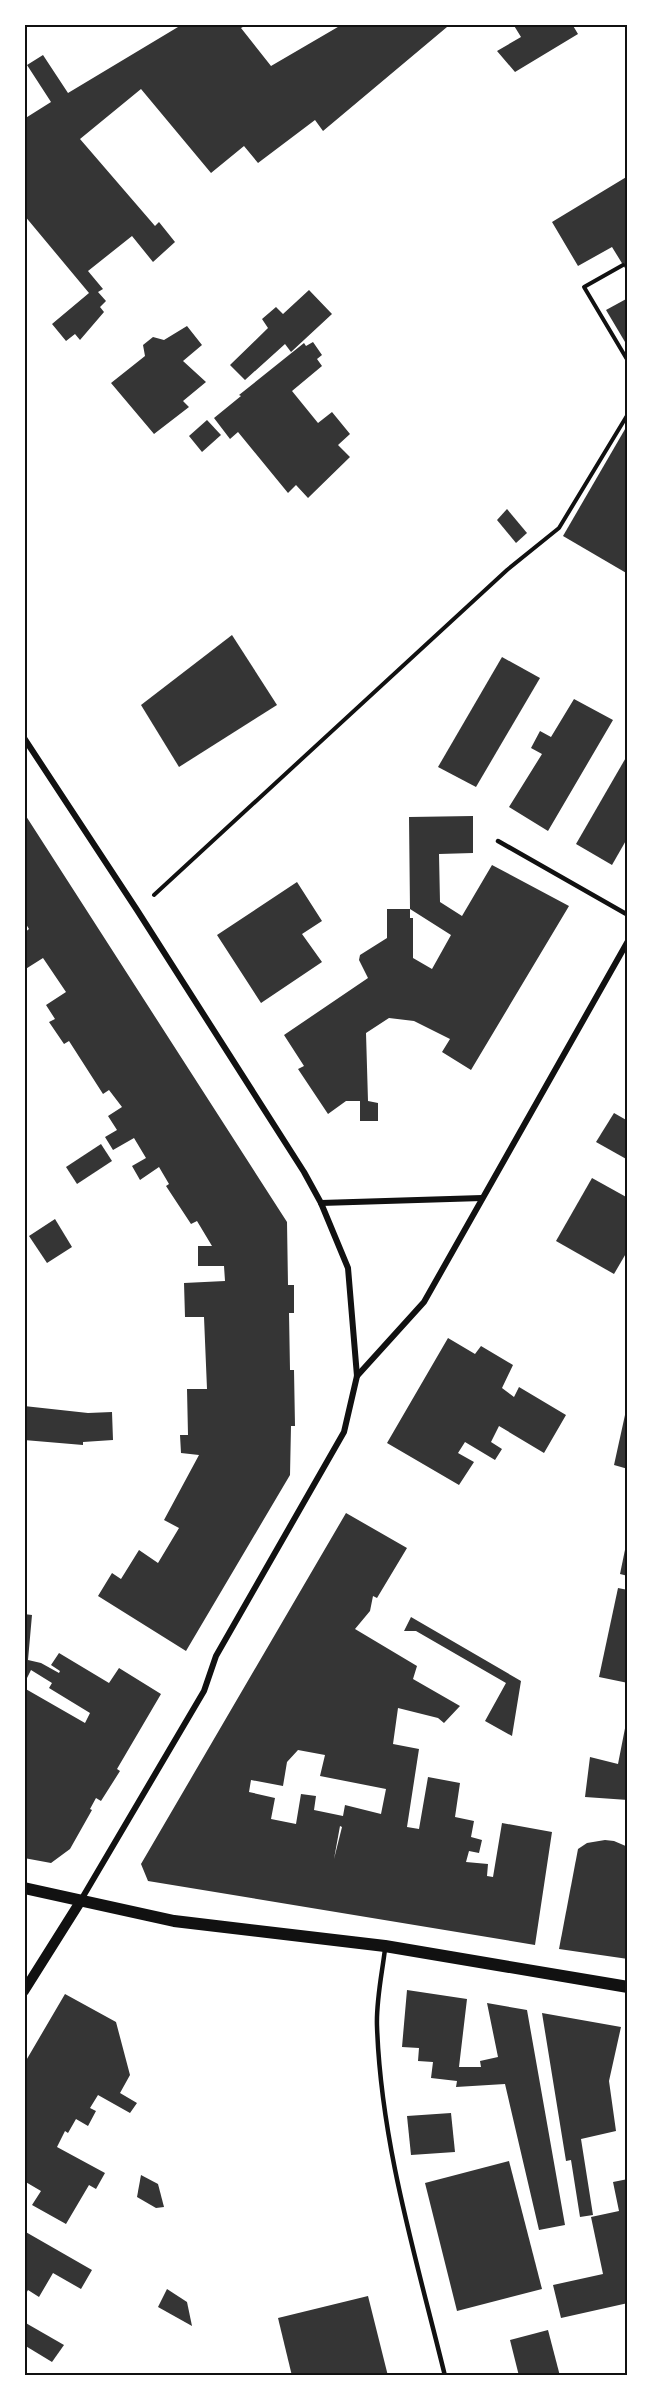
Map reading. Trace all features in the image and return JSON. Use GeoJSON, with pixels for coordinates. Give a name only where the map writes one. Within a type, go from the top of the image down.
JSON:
{"type":"FeatureCollection","features":[{"type":"Feature","properties":{"kind":"main road"},"geometry":{"type":"LineString","coordinates":[[24,1888],[174,1921],[385,1946],[628,1987]]}},
{"type":"Feature","properties":{"kind":"street"},"geometry":{"type":"LineString","coordinates":[[24,738],[137,910],[321,1203],[348,1268],[357,1376],[344,1432],[216,1656],[204,1691],[80,1902],[24,1992]]}},
{"type":"Feature","properties":{"kind":"street"},"geometry":{"type":"LineString","coordinates":[[357,1376],[424,1302],[628,941]]}},
{"type":"Feature","properties":{"kind":"street"},"geometry":{"type":"LineString","coordinates":[[321,1203],[482,1198]]}},
{"type":"Feature","properties":{"kind":"lane"},"geometry":{"type":"LineString","coordinates":[[498,841],[628,915]]}},
{"type":"Feature","properties":{"kind":"lane"},"geometry":{"type":"LineString","coordinates":[[385,1946],[377,2024],[381,2083],[398,2187],[445,2376]]}},
{"type":"Feature","properties":{"kind":"path"},"geometry":{"type":"LineString","coordinates":[[623,265],[584,287],[628,361]]}},
{"type":"Feature","properties":{"kind":"path"},"geometry":{"type":"LineString","coordinates":[[137,910],[507,570],[559,528],[628,414]]}},
{"type":"Feature","properties":{"kind":"building"},"geometry":{"type":"Polygon","coordinates":[[[183,24],[248,24],[241,28],[271,66],[343,24],[445,24],[447,27],[323,131],[315,120],[258,163],[244,146],[211,173],[141,89],[80,139],[155,226],[159,222],[175,242],[153,262],[132,236],[88,271],[103,289],[98,292],[106,301],[100,307],[104,312],[80,340],[75,334],[66,341],[52,324],[89,293],[24,215],[24,119],[51,102],[27,65],[43,55],[68,93],[183,24]]]}},
{"type":"Feature","properties":{"kind":"building"},"geometry":{"type":"Polygon","coordinates":[[[513,24],[572,24],[578,34],[515,72],[497,51],[521,37],[513,24]]]}},
{"type":"Feature","properties":{"kind":"building"},"geometry":{"type":"Polygon","coordinates":[[[628,176],[628,273],[612,247],[578,266],[552,222],[628,176]]]}},
{"type":"Feature","properties":{"kind":"building"},"geometry":{"type":"Polygon","coordinates":[[[309,290],[332,314],[291,352],[285,344],[245,380],[230,365],[268,328],[262,319],[276,307],[283,314],[309,290]]]}},
{"type":"Feature","properties":{"kind":"building"},"geometry":{"type":"Polygon","coordinates":[[[628,298],[628,347],[606,310],[628,298]]]}},
{"type":"Feature","properties":{"kind":"building"},"geometry":{"type":"Polygon","coordinates":[[[187,326],[202,345],[183,361],[206,382],[183,401],[189,407],[154,434],[111,383],[145,356],[143,345],[153,337],[164,340],[187,326]]]}},
{"type":"Feature","properties":{"kind":"building"},"geometry":{"type":"Polygon","coordinates":[[[313,342],[322,355],[317,359],[322,366],[292,391],[318,423],[332,412],[350,434],[338,445],[350,457],[308,498],[296,485],[288,493],[238,432],[230,439],[214,418],[304,343],[306,346],[313,342]]]}},
{"type":"Feature","properties":{"kind":"building"},"geometry":{"type":"Polygon","coordinates":[[[207,420],[221,435],[202,452],[189,436],[207,420]]]}},
{"type":"Feature","properties":{"kind":"building"},"geometry":{"type":"Polygon","coordinates":[[[628,424],[628,574],[563,536],[628,424]]]}},
{"type":"Feature","properties":{"kind":"building"},"geometry":{"type":"Polygon","coordinates":[[[507,509],[527,533],[516,543],[497,520],[507,509]]]}},
{"type":"Feature","properties":{"kind":"building"},"geometry":{"type":"Polygon","coordinates":[[[232,635],[277,705],[179,767],[141,705],[232,635]]]}},
{"type":"Feature","properties":{"kind":"building"},"geometry":{"type":"Polygon","coordinates":[[[502,657],[540,678],[476,787],[438,767],[502,657]]]}},
{"type":"Feature","properties":{"kind":"building"},"geometry":{"type":"Polygon","coordinates":[[[574,699],[613,720],[548,831],[509,807],[542,754],[531,748],[540,731],[551,737],[574,699]]]}},
{"type":"Feature","properties":{"kind":"building"},"geometry":{"type":"Polygon","coordinates":[[[628,754],[628,837],[612,865],[576,844],[628,754]]]}},
{"type":"Feature","properties":{"kind":"building"},"geometry":{"type":"Polygon","coordinates":[[[24,813],[287,1222],[288,1285],[294,1285],[294,1313],[289,1313],[290,1370],[294,1370],[295,1426],[291,1426],[290,1475],[186,1651],[98,1596],[112,1573],[121,1579],[139,1550],[158,1563],[179,1528],[164,1520],[199,1455],[181,1453],[180,1435],[188,1435],[187,1389],[207,1389],[204,1317],[185,1317],[184,1283],[225,1281],[224,1266],[198,1266],[198,1246],[212,1246],[197,1221],[191,1224],[166,1186],[169,1184],[159,1167],[140,1180],[132,1166],[146,1158],[134,1138],[113,1150],[105,1137],[117,1130],[108,1116],[122,1107],[109,1090],[103,1094],[69,1041],[64,1044],[49,1022],[55,1019],[46,1005],[66,992],[43,958],[24,970],[24,933],[29,929],[24,921],[24,813]]]}},
{"type":"Feature","properties":{"kind":"building"},"geometry":{"type":"Polygon","coordinates":[[[473,816],[473,853],[439,854],[440,902],[462,916],[492,865],[569,906],[471,1070],[442,1052],[450,1039],[414,1021],[389,1018],[366,1033],[368,1101],[378,1103],[378,1121],[360,1121],[360,1101],[346,1101],[328,1114],[298,1069],[304,1066],[284,1035],[368,978],[359,960],[360,955],[387,938],[387,909],[410,909],[409,817],[473,816]],[[410,909],[410,918],[413,918],[413,958],[432,969],[451,935],[410,909]]]}},
{"type":"Feature","properties":{"kind":"building"},"geometry":{"type":"Polygon","coordinates":[[[297,882],[322,921],[302,934],[322,962],[261,1003],[217,935],[297,882]]]}},
{"type":"Feature","properties":{"kind":"building"},"geometry":{"type":"Polygon","coordinates":[[[614,1113],[628,1121],[628,1160],[596,1142],[614,1113]]]}},
{"type":"Feature","properties":{"kind":"building"},"geometry":{"type":"Polygon","coordinates":[[[101,1144],[112,1161],[77,1184],[66,1167],[101,1144]]]}},
{"type":"Feature","properties":{"kind":"building"},"geometry":{"type":"Polygon","coordinates":[[[592,1178],[628,1198],[628,1250],[614,1274],[556,1241],[592,1178]]]}},
{"type":"Feature","properties":{"kind":"building"},"geometry":{"type":"Polygon","coordinates":[[[55,1219],[72,1247],[47,1263],[29,1236],[55,1219]]]}},
{"type":"Feature","properties":{"kind":"building"},"geometry":{"type":"Polygon","coordinates":[[[448,1338],[475,1354],[481,1346],[513,1365],[502,1388],[514,1397],[519,1387],[566,1415],[544,1453],[499,1426],[491,1442],[502,1449],[495,1460],[465,1442],[458,1453],[474,1462],[459,1485],[387,1443],[448,1338]]]}},
{"type":"Feature","properties":{"kind":"building"},"geometry":{"type":"Polygon","coordinates":[[[24,1406],[88,1413],[112,1412],[113,1440],[83,1442],[83,1445],[24,1440],[24,1406]]]}},
{"type":"Feature","properties":{"kind":"building"},"geometry":{"type":"Polygon","coordinates":[[[625,1415],[628,1416],[628,1469],[614,1465],[625,1415]]]}},
{"type":"Feature","properties":{"kind":"building"},"geometry":{"type":"Polygon","coordinates":[[[346,1513],[407,1548],[377,1598],[373,1596],[370,1611],[355,1629],[417,1666],[413,1679],[460,1706],[444,1723],[438,1718],[398,1708],[393,1744],[419,1749],[407,1827],[419,1829],[428,1777],[460,1783],[455,1817],[474,1821],[471,1837],[482,1840],[479,1853],[469,1851],[466,1862],[488,1864],[487,1876],[493,1877],[502,1823],[552,1832],[535,1945],[148,1881],[141,1864],[346,1513]],[[298,1750],[287,1762],[283,1786],[251,1780],[249,1792],[275,1798],[271,1819],[296,1824],[301,1794],[316,1796],[314,1810],[343,1816],[345,1805],[381,1814],[386,1789],[320,1776],[325,1755],[298,1750]],[[340,1826],[334,1859],[342,1827],[340,1826]]]}},
{"type":"Feature","properties":{"kind":"building"},"geometry":{"type":"Polygon","coordinates":[[[628,1540],[628,1576],[620,1574],[628,1540]]]}},
{"type":"Feature","properties":{"kind":"building"},"geometry":{"type":"Polygon","coordinates":[[[618,1588],[628,1590],[628,1683],[599,1677],[618,1588]]]}},
{"type":"Feature","properties":{"kind":"building"},"geometry":{"type":"Polygon","coordinates":[[[24,1614],[32,1615],[28,1660],[41,1663],[59,1673],[60,1671],[51,1665],[59,1653],[109,1683],[119,1668],[161,1694],[117,1769],[120,1771],[101,1801],[96,1798],[90,1809],[92,1810],[70,1849],[51,1863],[24,1858],[24,1688],[85,1723],[90,1713],[49,1688],[52,1683],[31,1670],[24,1684],[24,1614]]]}},
{"type":"Feature","properties":{"kind":"building"},"geometry":{"type":"Polygon","coordinates":[[[411,1617],[521,1681],[512,1736],[485,1721],[506,1683],[416,1631],[404,1631],[411,1617]]]}},
{"type":"Feature","properties":{"kind":"building"},"geometry":{"type":"Polygon","coordinates":[[[627,1718],[628,1800],[585,1797],[590,1757],[618,1764],[627,1718]]]}},
{"type":"Feature","properties":{"kind":"building"},"geometry":{"type":"Polygon","coordinates":[[[605,1840],[628,1847],[628,1959],[559,1949],[578,1849],[587,1843],[605,1840]]]}},
{"type":"Feature","properties":{"kind":"building"},"geometry":{"type":"Polygon","coordinates":[[[407,1990],[467,1999],[459,2067],[481,2067],[480,2061],[498,2057],[487,2003],[527,2010],[565,2225],[539,2230],[505,2084],[456,2087],[457,2081],[431,2078],[433,2062],[418,2061],[419,2048],[402,2047],[407,1990]]]}},
{"type":"Feature","properties":{"kind":"building"},"geometry":{"type":"Polygon","coordinates":[[[65,1994],[116,2022],[130,2075],[120,2093],[137,2103],[130,2113],[98,2095],[90,2108],[96,2111],[88,2126],[76,2119],[68,2133],[65,2131],[57,2147],[105,2173],[96,2189],[89,2185],[66,2224],[32,2205],[41,2191],[24,2181],[24,2064],[65,1994]]]}},
{"type":"Feature","properties":{"kind":"building"},"geometry":{"type":"Polygon","coordinates":[[[542,2013],[621,2027],[609,2081],[616,2131],[581,2139],[593,2215],[580,2217],[571,2160],[566,2161],[542,2013]]]}},
{"type":"Feature","properties":{"kind":"building"},"geometry":{"type":"Polygon","coordinates":[[[451,2113],[455,2152],[411,2155],[407,2116],[451,2113]]]}},
{"type":"Feature","properties":{"kind":"building"},"geometry":{"type":"Polygon","coordinates":[[[509,2161],[542,2289],[457,2311],[425,2183],[509,2161]]]}},
{"type":"Feature","properties":{"kind":"building"},"geometry":{"type":"Polygon","coordinates":[[[141,2175],[158,2184],[164,2207],[156,2208],[137,2197],[141,2175]]]}},
{"type":"Feature","properties":{"kind":"building"},"geometry":{"type":"Polygon","coordinates":[[[628,2179],[628,2303],[561,2318],[553,2285],[603,2274],[591,2217],[619,2211],[613,2182],[628,2179]]]}},
{"type":"Feature","properties":{"kind":"building"},"geometry":{"type":"Polygon","coordinates":[[[24,2231],[92,2270],[81,2289],[53,2273],[39,2297],[28,2290],[24,2297],[24,2231]]]}},
{"type":"Feature","properties":{"kind":"building"},"geometry":{"type":"Polygon","coordinates":[[[167,2289],[187,2302],[192,2326],[158,2307],[167,2289]]]}},
{"type":"Feature","properties":{"kind":"building"},"geometry":{"type":"Polygon","coordinates":[[[368,2296],[388,2376],[292,2376],[278,2318],[368,2296]]]}},
{"type":"Feature","properties":{"kind":"building"},"geometry":{"type":"Polygon","coordinates":[[[24,2322],[64,2345],[52,2362],[24,2345],[24,2322]]]}},
{"type":"Feature","properties":{"kind":"building"},"geometry":{"type":"Polygon","coordinates":[[[548,2330],[560,2376],[519,2376],[510,2340],[548,2330]]]}}]}
